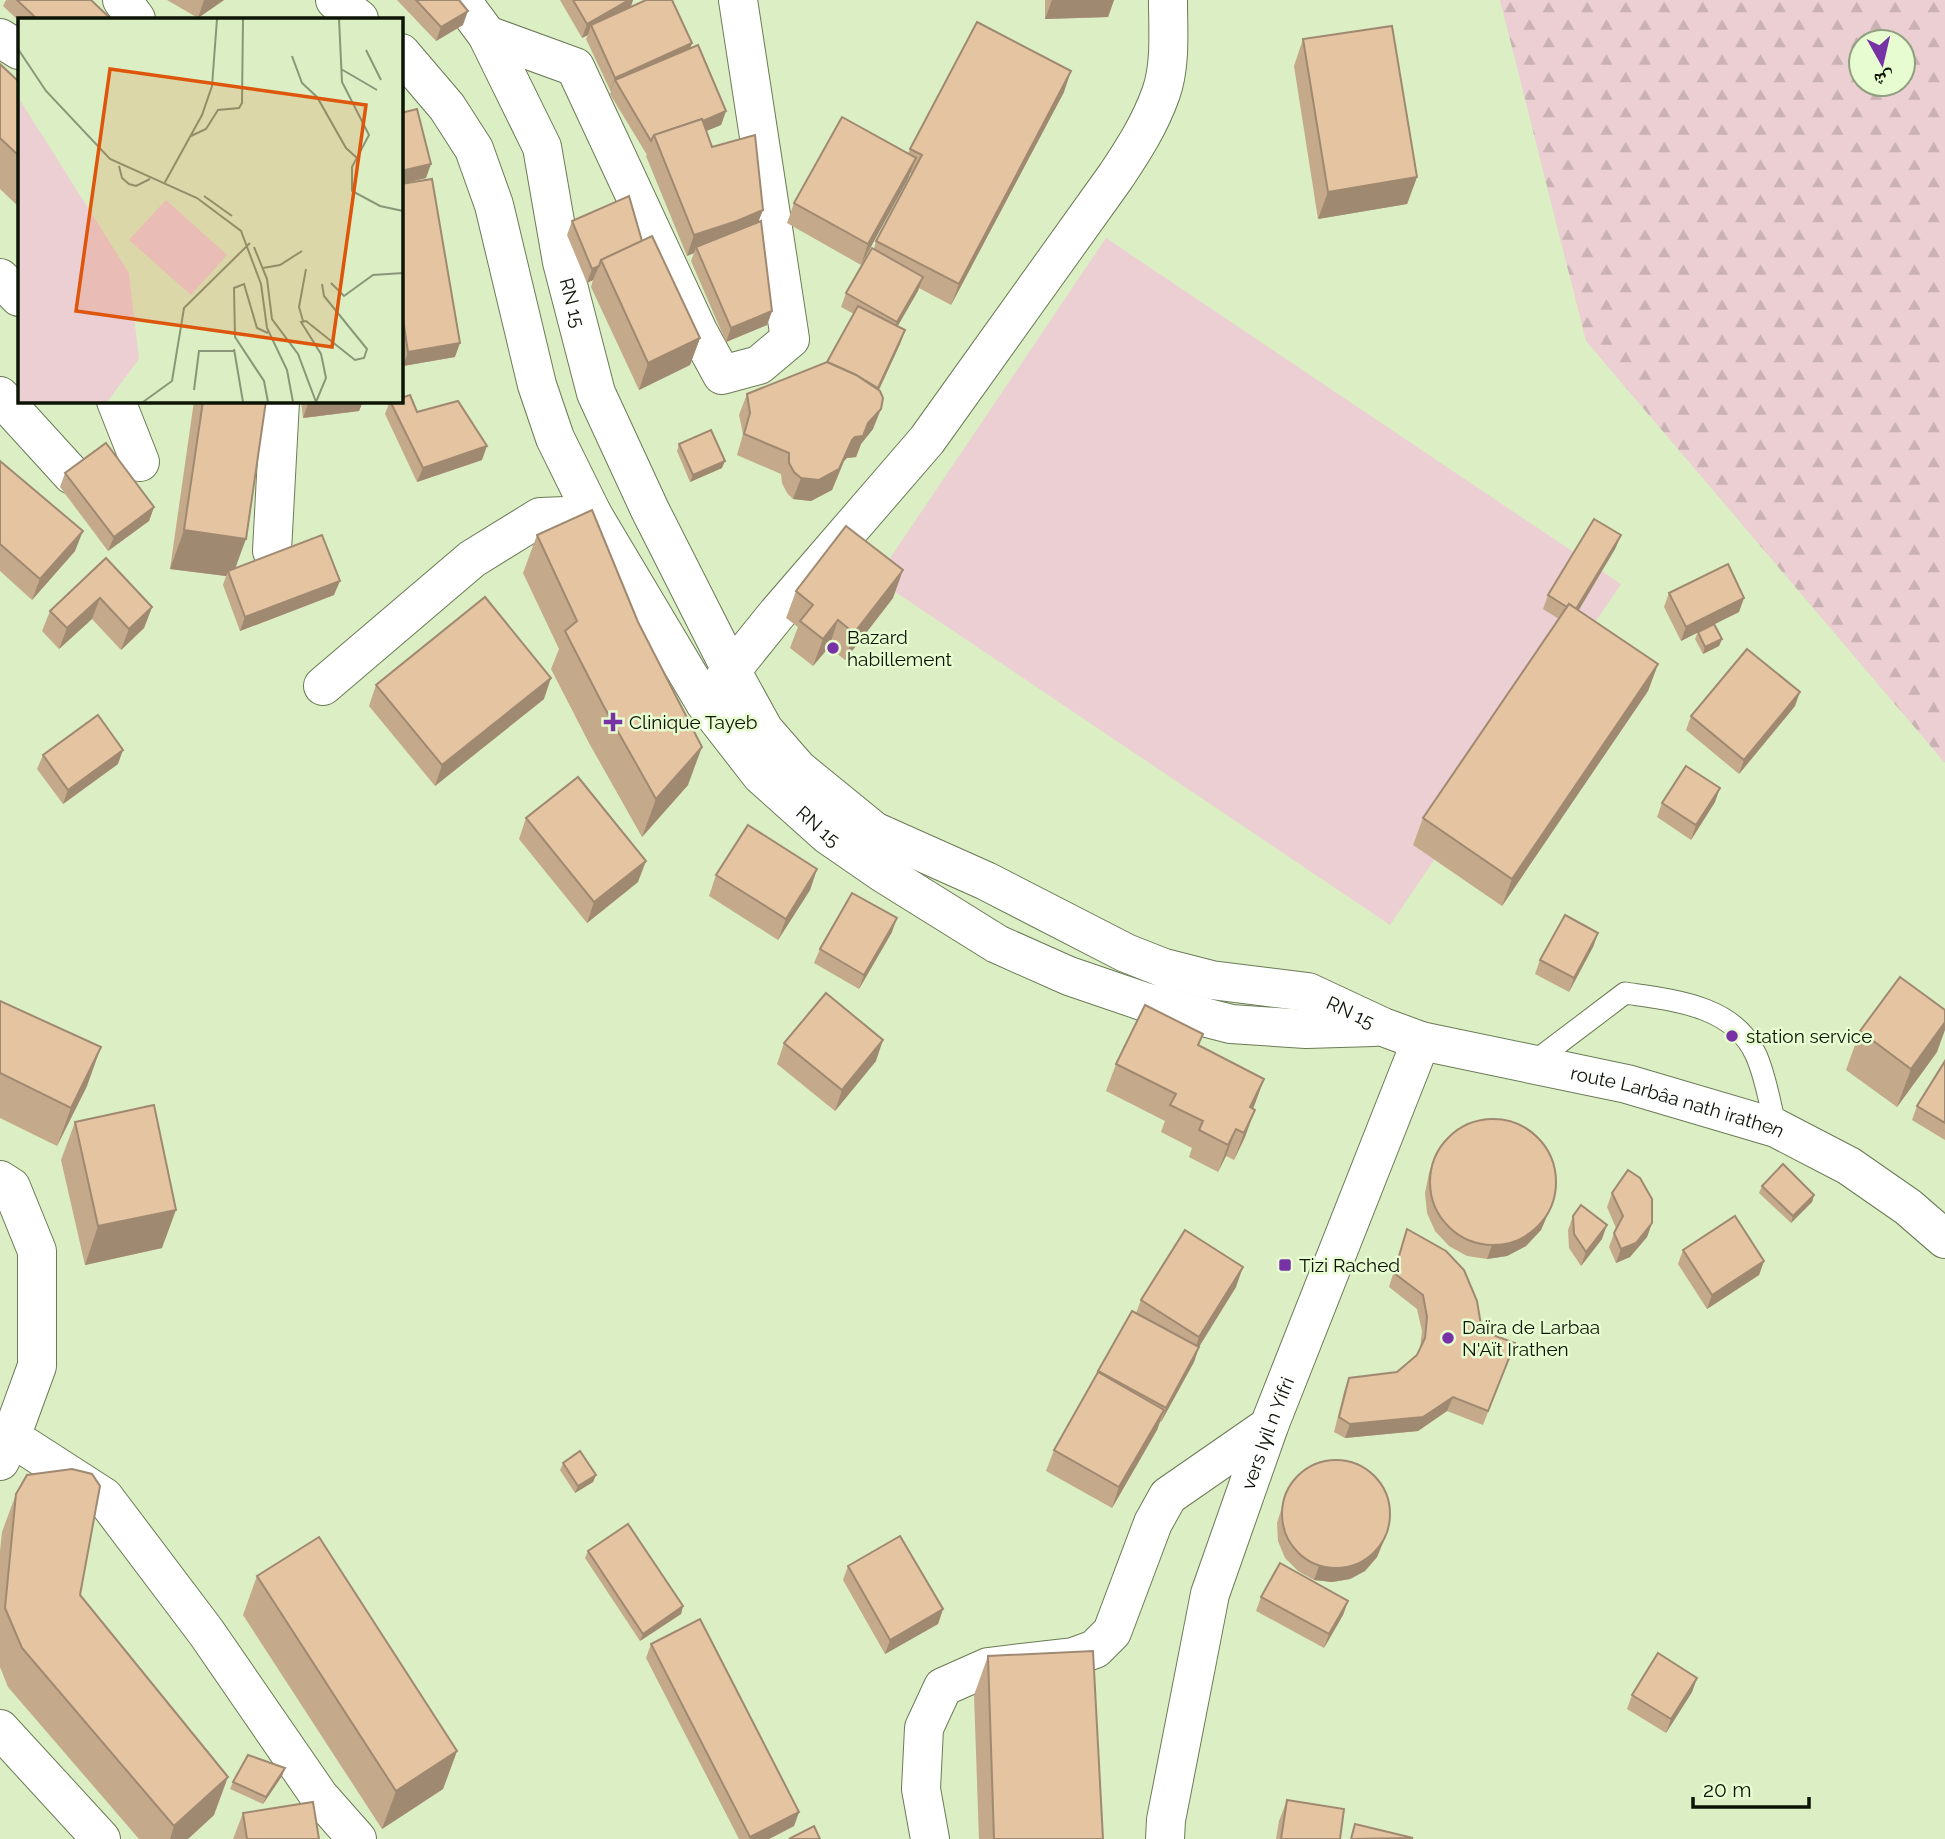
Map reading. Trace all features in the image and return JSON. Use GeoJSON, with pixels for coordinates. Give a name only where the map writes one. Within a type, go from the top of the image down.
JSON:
{"type":"FeatureCollection","features":[{"type":"Feature","properties":{"kind":"main road"},"geometry":{"type":"LineString","coordinates":[[121,0],[135,18]]}},
{"type":"Feature","properties":{"kind":"main road"},"geometry":{"type":"LineString","coordinates":[[335,0],[358,18]]}},
{"type":"Feature","properties":{"kind":"main road","name":"RN 15"},"geometry":{"type":"LineString","coordinates":[[461,0],[486,35],[542,147],[562,262],[596,393],[650,510],[731,670],[764,730],[798,769],[874,831],[986,881],[1089,936],[1151,963],[1210,980],[1308,992],[1383,1027]]}},
{"type":"Feature","properties":{"kind":"main road"},"geometry":{"type":"LineString","coordinates":[[486,35],[575,67],[698,331],[722,375],[759,365],[790,339],[738,0]]}},
{"type":"Feature","properties":{"kind":"main road"},"geometry":{"type":"LineString","coordinates":[[705,703],[927,440],[1079,231],[1145,132],[1162,91],[1168,42],[1168,0]]}},
{"type":"Feature","properties":{"kind":"main road"},"geometry":{"type":"LineString","coordinates":[[0,38],[18,49]]}},
{"type":"Feature","properties":{"kind":"main road","name":"RN 15"},"geometry":{"type":"LineString","coordinates":[[402,54],[447,107],[474,149],[494,205],[537,385],[555,438],[593,515],[705,703],[761,775],[828,835],[926,900],[997,944],[1069,976],[1145,1002],[1231,1024],[1306,1029],[1383,1027]]}},
{"type":"Feature","properties":{"kind":"main road"},"geometry":{"type":"LineString","coordinates":[[0,278],[18,296]]}},
{"type":"Feature","properties":{"kind":"main road"},"geometry":{"type":"LineString","coordinates":[[0,396],[72,475]]}},
{"type":"Feature","properties":{"kind":"main road"},"geometry":{"type":"LineString","coordinates":[[116,402],[140,462]]}},
{"type":"Feature","properties":{"kind":"main road"},"geometry":{"type":"LineString","coordinates":[[272,551],[280,402]]}},
{"type":"Feature","properties":{"kind":"main road"},"geometry":{"type":"LineString","coordinates":[[323,686],[472,559],[540,517],[593,515]]}},
{"type":"Feature","properties":{"kind":"main road","name":"route Larbâa nath irathen"},"geometry":{"type":"LineString","coordinates":[[1383,1027],[1421,1041],[1627,1084],[1776,1128],[1849,1166],[1908,1206],[1945,1238]]}},
{"type":"Feature","properties":{"kind":"main road","name":"vers Iγil n Yifri"},"geometry":{"type":"LineString","coordinates":[[1166,1839],[1166,1820],[1210,1594],[1269,1426],[1421,1041]]}},
{"type":"Feature","properties":{"kind":"main road"},"geometry":{"type":"LineString","coordinates":[[0,1180],[11,1187],[37,1251],[37,1366],[6,1449],[104,1497],[206,1632],[319,1796],[357,1839]]}},
{"type":"Feature","properties":{"kind":"main road"},"geometry":{"type":"LineString","coordinates":[[930,1839],[920,1789],[923,1728],[943,1686],[988,1667],[1073,1657],[1095,1649],[1112,1632],[1153,1523],[1168,1496],[1269,1426]]}},
{"type":"Feature","properties":{"kind":"main road"},"geometry":{"type":"LineString","coordinates":[[0,1729],[101,1839]]}},
{"type":"Feature","properties":{"kind":"lane"},"geometry":{"type":"LineString","coordinates":[[1530,1065],[1625,993],[1678,1000],[1726,1019],[1756,1054],[1776,1128]]}},
{"type":"Feature","properties":{"kind":"green space"},"geometry":{"type":"Polygon","coordinates":[[[1500,0],[1945,0],[1945,763],[1586,341],[1500,0]]]}},
{"type":"Feature","properties":{"kind":"green space"},"geometry":{"type":"Polygon","coordinates":[[[1106,238],[1621,584],[1390,925],[876,579],[1106,238]]]}},
{"type":"Feature","properties":{"kind":"building"},"geometry":{"type":"Polygon","coordinates":[[[17,0],[91,0],[110,18],[36,18],[17,0]]]}},
{"type":"Feature","properties":{"kind":"building"},"geometry":{"type":"Polygon","coordinates":[[[416,0],[459,0],[468,11],[441,27],[416,0]]]}},
{"type":"Feature","properties":{"kind":"building"},"geometry":{"type":"Polygon","coordinates":[[[573,0],[629,0],[587,24],[573,0]]]}},
{"type":"Feature","properties":{"kind":"building"},"geometry":{"type":"Polygon","coordinates":[[[646,0],[672,0],[692,43],[615,78],[591,25],[646,0]]]}},
{"type":"Feature","properties":{"kind":"building"},"geometry":{"type":"Polygon","coordinates":[[[977,22],[1071,71],[959,284],[876,241],[922,155],[910,149],[977,22]]]}},
{"type":"Feature","properties":{"kind":"building"},"geometry":{"type":"Polygon","coordinates":[[[1392,26],[1417,177],[1328,192],[1303,39],[1392,26]]]}},
{"type":"Feature","properties":{"kind":"building"},"geometry":{"type":"Polygon","coordinates":[[[698,45],[726,111],[703,121],[702,119],[654,135],[651,141],[615,80],[698,45]]]}},
{"type":"Feature","properties":{"kind":"building"},"geometry":{"type":"Polygon","coordinates":[[[0,64],[18,81],[18,155],[0,138],[0,64]]]}},
{"type":"Feature","properties":{"kind":"building"},"geometry":{"type":"Polygon","coordinates":[[[417,109],[431,164],[402,171],[402,113],[417,109]]]}},
{"type":"Feature","properties":{"kind":"building"},"geometry":{"type":"Polygon","coordinates":[[[842,117],[916,158],[868,244],[794,203],[842,117]]]}},
{"type":"Feature","properties":{"kind":"building"},"geometry":{"type":"Polygon","coordinates":[[[702,119],[712,147],[755,135],[763,210],[694,235],[654,135],[702,119]]]}},
{"type":"Feature","properties":{"kind":"building"},"geometry":{"type":"Polygon","coordinates":[[[432,179],[460,343],[408,352],[402,313],[402,184],[432,179]]]}},
{"type":"Feature","properties":{"kind":"building"},"geometry":{"type":"Polygon","coordinates":[[[629,196],[642,241],[601,260],[599,266],[592,269],[572,221],[629,196]]]}},
{"type":"Feature","properties":{"kind":"building"},"geometry":{"type":"Polygon","coordinates":[[[761,221],[772,311],[731,328],[696,247],[761,221]]]}},
{"type":"Feature","properties":{"kind":"building"},"geometry":{"type":"Polygon","coordinates":[[[652,236],[700,338],[648,363],[601,260],[652,236]]]}},
{"type":"Feature","properties":{"kind":"building"},"geometry":{"type":"Polygon","coordinates":[[[872,248],[923,277],[897,322],[846,293],[872,248]]]}},
{"type":"Feature","properties":{"kind":"building"},"geometry":{"type":"Polygon","coordinates":[[[858,306],[905,330],[878,388],[827,362],[858,306]]]}},
{"type":"Feature","properties":{"kind":"building"},"geometry":{"type":"Polygon","coordinates":[[[827,362],[856,375],[880,391],[883,398],[881,409],[868,423],[863,436],[852,440],[839,469],[819,480],[801,478],[789,463],[789,453],[744,434],[750,413],[747,394],[827,362]]]}},
{"type":"Feature","properties":{"kind":"building"},"geometry":{"type":"Polygon","coordinates":[[[410,395],[417,412],[458,401],[487,446],[423,468],[390,402],[402,402],[402,398],[410,395]]]}},
{"type":"Feature","properties":{"kind":"building"},"geometry":{"type":"Polygon","coordinates":[[[203,402],[266,402],[246,539],[184,530],[203,402]]]}},
{"type":"Feature","properties":{"kind":"building"},"geometry":{"type":"Polygon","coordinates":[[[711,430],[725,461],[693,475],[679,444],[711,430]]]}},
{"type":"Feature","properties":{"kind":"building"},"geometry":{"type":"Polygon","coordinates":[[[106,443],[154,507],[114,537],[65,473],[106,443]]]}},
{"type":"Feature","properties":{"kind":"building"},"geometry":{"type":"Polygon","coordinates":[[[0,461],[83,531],[40,579],[0,544],[0,461]]]}},
{"type":"Feature","properties":{"kind":"building"},"geometry":{"type":"Polygon","coordinates":[[[592,510],[638,622],[702,747],[656,799],[565,631],[577,621],[537,535],[592,510]]]}},
{"type":"Feature","properties":{"kind":"building"},"geometry":{"type":"Polygon","coordinates":[[[1594,519],[1621,535],[1576,609],[1569,604],[1567,607],[1548,595],[1594,519]]]}},
{"type":"Feature","properties":{"kind":"building"},"geometry":{"type":"Polygon","coordinates":[[[846,526],[903,570],[854,633],[838,620],[823,639],[800,621],[813,605],[796,591],[846,526]]]}},
{"type":"Feature","properties":{"kind":"building"},"geometry":{"type":"Polygon","coordinates":[[[322,535],[340,581],[245,617],[228,571],[322,535]]]}},
{"type":"Feature","properties":{"kind":"building"},"geometry":{"type":"Polygon","coordinates":[[[106,558],[152,607],[129,629],[100,598],[67,628],[50,611],[106,558]]]}},
{"type":"Feature","properties":{"kind":"building"},"geometry":{"type":"Polygon","coordinates":[[[1728,564],[1744,598],[1686,627],[1669,593],[1728,564]]]}},
{"type":"Feature","properties":{"kind":"building"},"geometry":{"type":"Polygon","coordinates":[[[485,597],[551,678],[442,765],[376,685],[485,597]]]}},
{"type":"Feature","properties":{"kind":"building"},"geometry":{"type":"Polygon","coordinates":[[[1569,604],[1658,664],[1512,879],[1423,818],[1569,604]]]}},
{"type":"Feature","properties":{"kind":"building"},"geometry":{"type":"Polygon","coordinates":[[[1714,624],[1722,639],[1705,647],[1698,632],[1714,624]]]}},
{"type":"Feature","properties":{"kind":"building"},"geometry":{"type":"Polygon","coordinates":[[[1747,649],[1800,692],[1744,760],[1691,716],[1747,649]]]}},
{"type":"Feature","properties":{"kind":"building"},"geometry":{"type":"Polygon","coordinates":[[[98,715],[123,750],[68,790],[43,755],[98,715]]]}},
{"type":"Feature","properties":{"kind":"building"},"geometry":{"type":"Polygon","coordinates":[[[1686,766],[1720,788],[1696,825],[1662,803],[1686,766]]]}},
{"type":"Feature","properties":{"kind":"building"},"geometry":{"type":"Polygon","coordinates":[[[578,777],[646,861],[594,902],[526,818],[578,777]]]}},
{"type":"Feature","properties":{"kind":"building"},"geometry":{"type":"Polygon","coordinates":[[[748,825],[817,869],[786,919],[716,875],[748,825]]]}},
{"type":"Feature","properties":{"kind":"building"},"geometry":{"type":"Polygon","coordinates":[[[852,893],[897,918],[864,975],[820,949],[852,893]]]}},
{"type":"Feature","properties":{"kind":"building"},"geometry":{"type":"Polygon","coordinates":[[[1565,915],[1598,933],[1574,978],[1540,960],[1565,915]]]}},
{"type":"Feature","properties":{"kind":"building"},"geometry":{"type":"Polygon","coordinates":[[[1900,977],[1945,1010],[1945,1022],[1911,1069],[1860,1031],[1900,977]]]}},
{"type":"Feature","properties":{"kind":"building"},"geometry":{"type":"Polygon","coordinates":[[[826,993],[883,1040],[842,1090],[784,1043],[826,993]]]}},
{"type":"Feature","properties":{"kind":"building"},"geometry":{"type":"Polygon","coordinates":[[[0,1001],[101,1047],[71,1108],[0,1073],[0,1001]]]}},
{"type":"Feature","properties":{"kind":"building"},"geometry":{"type":"Polygon","coordinates":[[[1145,1005],[1203,1034],[1198,1045],[1264,1079],[1250,1107],[1255,1110],[1244,1133],[1236,1129],[1228,1145],[1199,1130],[1203,1121],[1170,1105],[1176,1094],[1116,1064],[1145,1005]]]}},
{"type":"Feature","properties":{"kind":"building"},"geometry":{"type":"Polygon","coordinates":[[[1945,1061],[1945,1123],[1917,1106],[1945,1061]]]}},
{"type":"Feature","properties":{"kind":"building"},"geometry":{"type":"Polygon","coordinates":[[[154,1105],[176,1210],[98,1226],[75,1122],[154,1105]]]}},
{"type":"Feature","properties":{"kind":"building"},"geometry":{"type":"Polygon","coordinates":[[[1493,1119],[1517,1124],[1537,1138],[1551,1158],[1556,1182],[1551,1206],[1537,1226],[1517,1240],[1493,1245],[1469,1240],[1449,1226],[1435,1206],[1430,1182],[1435,1158],[1449,1138],[1469,1124],[1493,1119]]]}},
{"type":"Feature","properties":{"kind":"building"},"geometry":{"type":"Polygon","coordinates":[[[1783,1164],[1814,1195],[1793,1216],[1762,1186],[1783,1164]]]}},
{"type":"Feature","properties":{"kind":"building"},"geometry":{"type":"Polygon","coordinates":[[[1628,1170],[1640,1178],[1652,1199],[1652,1223],[1636,1243],[1621,1249],[1614,1233],[1623,1216],[1612,1193],[1628,1170]]]}},
{"type":"Feature","properties":{"kind":"building"},"geometry":{"type":"Polygon","coordinates":[[[1581,1205],[1607,1225],[1586,1252],[1574,1234],[1573,1216],[1581,1205]]]}},
{"type":"Feature","properties":{"kind":"building"},"geometry":{"type":"Polygon","coordinates":[[[1735,1216],[1764,1261],[1712,1295],[1683,1250],[1735,1216]]]}},
{"type":"Feature","properties":{"kind":"building","name":"Daïra de Larbaa N'Aït Irathen"},"geometry":{"type":"Polygon","coordinates":[[[1407,1229],[1446,1251],[1464,1270],[1477,1301],[1482,1331],[1515,1343],[1488,1411],[1453,1397],[1423,1417],[1350,1424],[1339,1417],[1349,1378],[1397,1372],[1417,1355],[1425,1338],[1427,1317],[1423,1295],[1394,1273],[1407,1229]]]}},
{"type":"Feature","properties":{"kind":"building"},"geometry":{"type":"Polygon","coordinates":[[[1185,1230],[1243,1267],[1199,1337],[1141,1300],[1185,1230]]]}},
{"type":"Feature","properties":{"kind":"building"},"geometry":{"type":"Polygon","coordinates":[[[1132,1311],[1199,1347],[1166,1408],[1098,1371],[1132,1311]]]}},
{"type":"Feature","properties":{"kind":"building"},"geometry":{"type":"Polygon","coordinates":[[[1098,1372],[1164,1410],[1119,1487],[1054,1450],[1098,1372]]]}},
{"type":"Feature","properties":{"kind":"building"},"geometry":{"type":"Polygon","coordinates":[[[580,1451],[596,1475],[578,1486],[563,1463],[580,1451]]]}},
{"type":"Feature","properties":{"kind":"building"},"geometry":{"type":"Polygon","coordinates":[[[1336,1460],[1357,1464],[1374,1476],[1386,1493],[1390,1514],[1386,1535],[1374,1552],[1357,1564],[1336,1568],[1315,1564],[1298,1552],[1286,1535],[1282,1514],[1286,1493],[1298,1476],[1315,1464],[1336,1460]]]}},
{"type":"Feature","properties":{"kind":"building"},"geometry":{"type":"Polygon","coordinates":[[[72,1469],[92,1474],[100,1486],[80,1595],[228,1777],[174,1826],[22,1648],[5,1608],[16,1494],[27,1475],[72,1469]]]}},
{"type":"Feature","properties":{"kind":"building"},"geometry":{"type":"Polygon","coordinates":[[[628,1524],[683,1606],[643,1634],[588,1551],[628,1524]]]}},
{"type":"Feature","properties":{"kind":"building"},"geometry":{"type":"Polygon","coordinates":[[[900,1536],[943,1609],[890,1640],[848,1566],[900,1536]]]}},
{"type":"Feature","properties":{"kind":"building"},"geometry":{"type":"Polygon","coordinates":[[[319,1537],[457,1751],[396,1791],[257,1576],[319,1537]]]}},
{"type":"Feature","properties":{"kind":"building"},"geometry":{"type":"Polygon","coordinates":[[[1280,1563],[1348,1601],[1329,1634],[1261,1597],[1280,1563]]]}},
{"type":"Feature","properties":{"kind":"building"},"geometry":{"type":"Polygon","coordinates":[[[700,1619],[799,1812],[750,1837],[651,1644],[700,1619]]]}},
{"type":"Feature","properties":{"kind":"building"},"geometry":{"type":"Polygon","coordinates":[[[1093,1651],[1103,1839],[994,1839],[988,1656],[1093,1651]]]}},
{"type":"Feature","properties":{"kind":"building"},"geometry":{"type":"Polygon","coordinates":[[[1658,1653],[1697,1678],[1671,1719],[1632,1695],[1658,1653]]]}},
{"type":"Feature","properties":{"kind":"building"},"geometry":{"type":"Polygon","coordinates":[[[248,1755],[285,1768],[266,1797],[233,1782],[248,1755]]]}},
{"type":"Feature","properties":{"kind":"building"},"geometry":{"type":"Polygon","coordinates":[[[1287,1800],[1344,1809],[1340,1839],[1281,1839],[1287,1800]]]}},
{"type":"Feature","properties":{"kind":"building"},"geometry":{"type":"Polygon","coordinates":[[[313,1802],[319,1839],[247,1839],[243,1813],[313,1802]]]}},
{"type":"Feature","properties":{"kind":"building"},"geometry":{"type":"Polygon","coordinates":[[[1355,1824],[1413,1838],[1351,1839],[1355,1824]]]}},
{"type":"Feature","properties":{"kind":"building"},"geometry":{"type":"Polygon","coordinates":[[[814,1826],[820,1839],[789,1839],[814,1826]]]}},
{"type":"Feature","properties":{"kind":"place","name":"Bazard habillement"},"geometry":{"type":"Point","coordinates":[833,648]}},
{"type":"Feature","properties":{"kind":"place","name":"Clinique Tayeb"},"geometry":{"type":"Point","coordinates":[613,722]}},
{"type":"Feature","properties":{"kind":"place","name":"station service"},"geometry":{"type":"Point","coordinates":[1732,1036]}},
{"type":"Feature","properties":{"kind":"place","name":"Tizi Rached"},"geometry":{"type":"Point","coordinates":[1285,1265]}},
{"type":"Feature","properties":{"kind":"place","name":"Daïra de Larbaa N'Aït Irathen"},"geometry":{"type":"Point","coordinates":[1448,1338]}}]}
